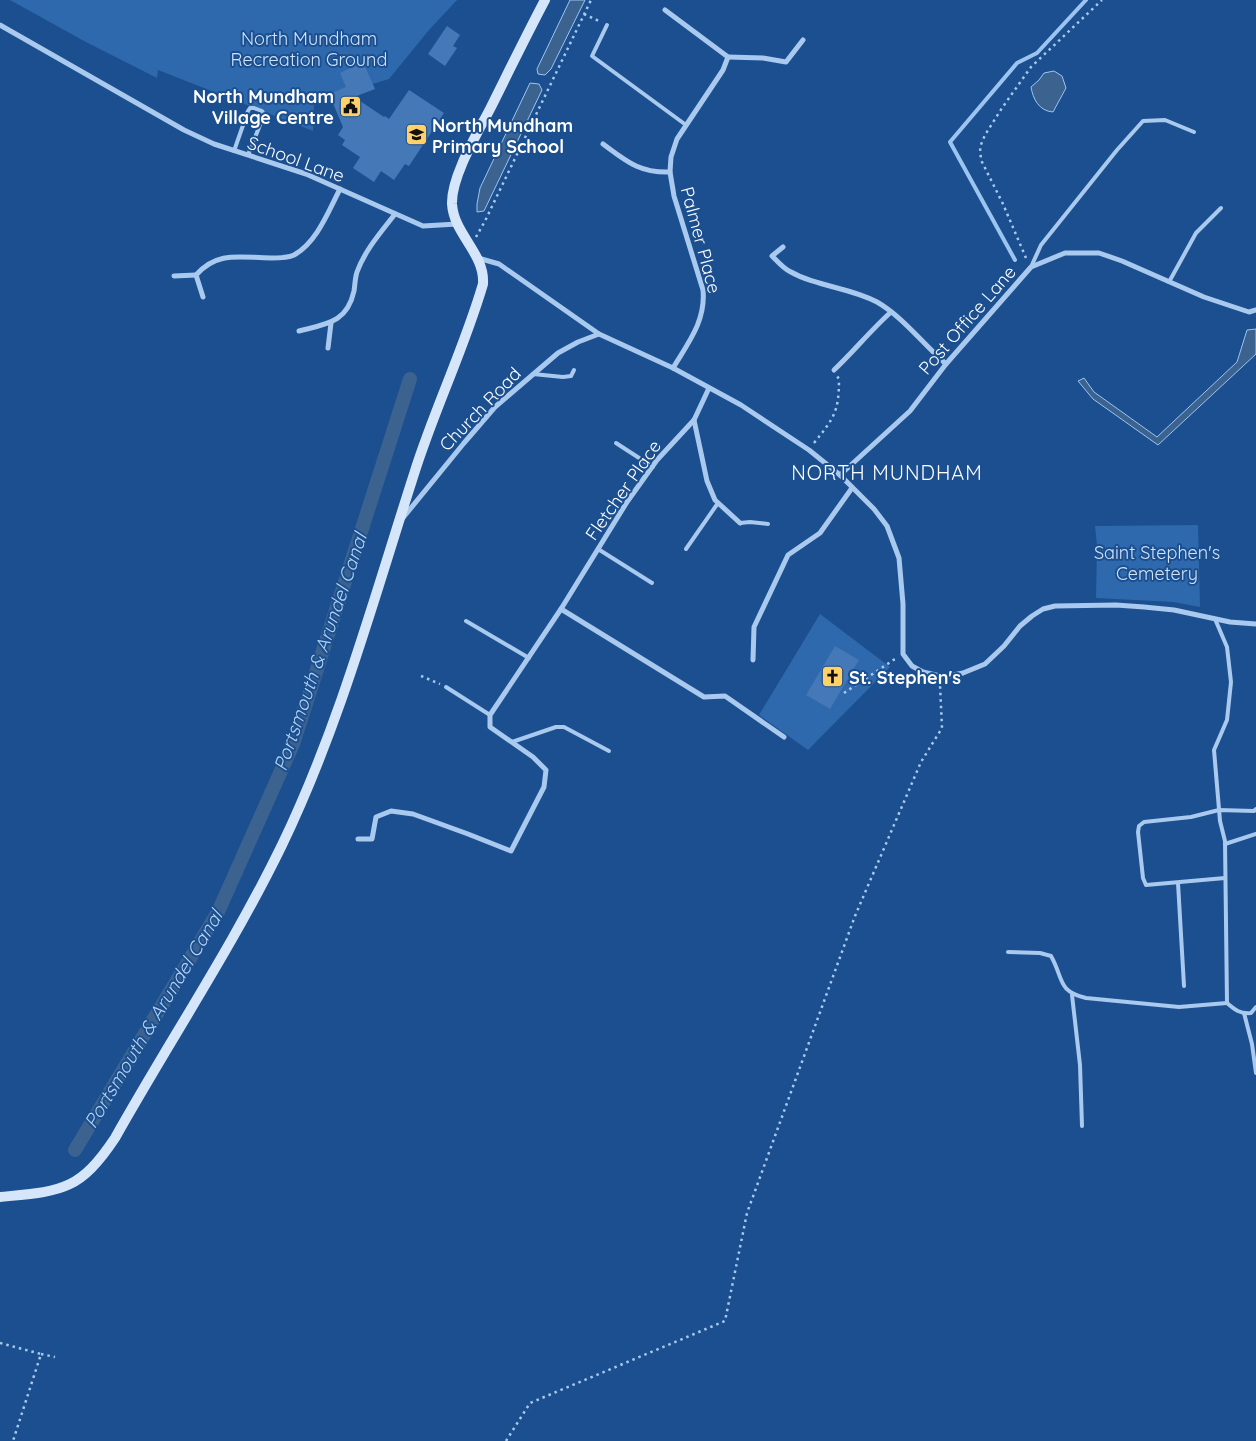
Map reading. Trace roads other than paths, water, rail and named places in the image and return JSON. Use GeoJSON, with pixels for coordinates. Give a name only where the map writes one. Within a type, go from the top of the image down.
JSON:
{"type":"FeatureCollection","features":[{"type":"Feature","properties":{"kind":"main road"},"geometry":{"type":"LineString","coordinates":[[0,1198],[44,1193],[62,1188],[90,1171],[100,1159],[115,1138],[214,973],[254,901],[304,796],[343,693],[415,472],[480,294],[484,276],[477,257],[457,224],[452,208],[454,188],[472,145],[545,0]]}},
{"type":"Feature","properties":{"kind":"street"},"geometry":{"type":"LineString","coordinates":[[665,10],[728,58],[763,58],[786,62],[803,40]]}},
{"type":"Feature","properties":{"kind":"street","name":"School Lane"},"geometry":{"type":"LineString","coordinates":[[0,25],[184,130],[234,151],[306,174],[423,226],[457,224]]}},
{"type":"Feature","properties":{"kind":"street","name":"Palmer Place"},"geometry":{"type":"LineString","coordinates":[[673,368],[696,329],[704,303],[703,290],[674,196],[670,172],[671,157],[677,139],[723,70],[728,58]]}},
{"type":"Feature","properties":{"kind":"street","name":"Palmer Place"},"geometry":{"type":"LineString","coordinates":[[603,144],[633,166],[643,170],[670,172]]}},
{"type":"Feature","properties":{"kind":"street"},"geometry":{"type":"LineString","coordinates":[[174,276],[196,274],[214,261],[227,257],[277,258],[293,256],[308,243],[324,220],[340,190]]}},
{"type":"Feature","properties":{"kind":"street"},"geometry":{"type":"LineString","coordinates":[[299,331],[331,323],[344,314],[350,303],[357,272],[372,243],[395,214]]}},
{"type":"Feature","properties":{"kind":"street"},"geometry":{"type":"LineString","coordinates":[[783,247],[772,256],[788,271],[829,286],[856,292],[891,312],[946,364]]}},
{"type":"Feature","properties":{"kind":"street","name":"Post Office Lane"},"geometry":{"type":"LineString","coordinates":[[840,475],[910,411],[946,364],[1031,267],[1065,253],[1099,253],[1122,260],[1204,297],[1249,312],[1256,310]]}},
{"type":"Feature","properties":{"kind":"street"},"geometry":{"type":"LineString","coordinates":[[477,257],[499,264],[599,334],[673,368],[741,405],[808,450],[840,475],[874,509],[887,526],[899,558],[903,604],[903,654],[912,666],[923,672],[940,676],[963,673],[985,664],[1004,646],[1020,626],[1032,616],[1043,609],[1055,606],[1116,605],[1144,607],[1174,610],[1230,622],[1256,624]]}},
{"type":"Feature","properties":{"kind":"street"},"geometry":{"type":"LineString","coordinates":[[196,274],[202,297]]}},
{"type":"Feature","properties":{"kind":"street"},"geometry":{"type":"LineString","coordinates":[[834,370],[855,351],[872,330],[891,312]]}},
{"type":"Feature","properties":{"kind":"street"},"geometry":{"type":"LineString","coordinates":[[328,348],[331,323]]}},
{"type":"Feature","properties":{"kind":"street","name":"Church Road"},"geometry":{"type":"LineString","coordinates":[[399,523],[464,442],[495,407],[558,353],[578,342],[599,334]]}},
{"type":"Feature","properties":{"kind":"street","name":"Fletcher Place"},"geometry":{"type":"LineString","coordinates":[[490,715],[561,610],[628,502],[653,467],[694,420],[709,388]]}},
{"type":"Feature","properties":{"kind":"street"},"geometry":{"type":"LineString","coordinates":[[694,420],[707,481],[715,500],[740,523]]}},
{"type":"Feature","properties":{"kind":"street"},"geometry":{"type":"LineString","coordinates":[[753,660],[754,627],[788,555],[820,533],[852,488]]}},
{"type":"Feature","properties":{"kind":"street"},"geometry":{"type":"LineString","coordinates":[[561,610],[704,697],[725,696],[784,737]]}},
{"type":"Feature","properties":{"kind":"street"},"geometry":{"type":"LineString","coordinates":[[358,839],[372,839],[376,817],[391,811],[413,814],[511,852],[544,787],[546,770],[533,756],[490,727],[490,715]]}},
{"type":"Feature","properties":{"kind":"lane"},"geometry":{"type":"LineString","coordinates":[[607,25],[592,56],[686,125]]}},
{"type":"Feature","properties":{"kind":"lane"},"geometry":{"type":"LineString","coordinates":[[234,151],[250,108],[256,108],[262,111],[264,115],[248,155]]}},
{"type":"Feature","properties":{"kind":"lane"},"geometry":{"type":"LineString","coordinates":[[1031,267],[1041,245],[1117,150],[1144,121],[1165,120],[1194,132]]}},
{"type":"Feature","properties":{"kind":"lane"},"geometry":{"type":"LineString","coordinates":[[1169,282],[1196,233],[1221,208]]}},
{"type":"Feature","properties":{"kind":"lane"},"geometry":{"type":"LineString","coordinates":[[533,374],[563,377],[570,376],[574,370]]}},
{"type":"Feature","properties":{"kind":"lane"},"geometry":{"type":"LineString","coordinates":[[616,443],[653,467]]}},
{"type":"Feature","properties":{"kind":"lane"},"geometry":{"type":"LineString","coordinates":[[686,549],[718,503]]}},
{"type":"Feature","properties":{"kind":"lane"},"geometry":{"type":"LineString","coordinates":[[740,523],[768,524]]}},
{"type":"Feature","properties":{"kind":"lane"},"geometry":{"type":"LineString","coordinates":[[598,549],[652,583]]}},
{"type":"Feature","properties":{"kind":"lane"},"geometry":{"type":"LineString","coordinates":[[1215,618],[1227,647],[1231,682],[1227,720],[1214,750],[1219,810],[1225,844],[1227,1003]]}},
{"type":"Feature","properties":{"kind":"lane"},"geometry":{"type":"LineString","coordinates":[[466,622],[528,658]]}},
{"type":"Feature","properties":{"kind":"lane"},"geometry":{"type":"LineString","coordinates":[[446,687],[490,715]]}},
{"type":"Feature","properties":{"kind":"lane"},"geometry":{"type":"LineString","coordinates":[[512,742],[556,727],[564,727],[609,750]]}},
{"type":"Feature","properties":{"kind":"lane"},"geometry":{"type":"LineString","coordinates":[[1225,878],[1146,885],[1143,878],[1139,826],[1144,822],[1190,817],[1219,810],[1254,811],[1256,809]]}},
{"type":"Feature","properties":{"kind":"lane"},"geometry":{"type":"LineString","coordinates":[[1225,844],[1256,834]]}},
{"type":"Feature","properties":{"kind":"lane"},"geometry":{"type":"LineString","coordinates":[[1178,883],[1184,986]]}},
{"type":"Feature","properties":{"kind":"lane"},"geometry":{"type":"LineString","coordinates":[[1008,952],[1040,953],[1051,956],[1064,987],[1072,995],[1179,1007],[1227,1003],[1236,1011],[1244,1014],[1251,1013],[1256,1007]]}},
{"type":"Feature","properties":{"kind":"lane"},"geometry":{"type":"LineString","coordinates":[[1072,995],[1080,1065],[1082,1126]]}},
{"type":"Feature","properties":{"kind":"lane"},"geometry":{"type":"LineString","coordinates":[[1244,1014],[1254,1044],[1256,1073]]}},
{"type":"Feature","properties":{"kind":"waterway"},"geometry":{"type":"LineString","coordinates":[[1015,260],[950,142],[1017,63],[1037,53],[1086,0]]}},
{"type":"Feature","properties":{"kind":"waterway","name":"Portsmouth & Arundel Canal"},"geometry":{"type":"LineString","coordinates":[[75,1150],[218,912],[293,744],[410,379]]}},
{"type":"Feature","properties":{"kind":"place","name":"North Mundham Village Centre"},"geometry":{"type":"Point","coordinates":[350,106]}},
{"type":"Feature","properties":{"kind":"place","name":"North Mundham Primary School"},"geometry":{"type":"Point","coordinates":[416,135]}},
{"type":"Feature","properties":{"kind":"place","name":"St. Stephen's"},"geometry":{"type":"Point","coordinates":[833,677]}},
{"type":"Feature","properties":{"kind":"district","name":"NORTH MUNDHAM"},"geometry":{"type":"Point","coordinates":[887,472]}},
{"type":"Feature","properties":{"kind":"park label","name":"North Mundham Recreation Ground"},"geometry":{"type":"Point","coordinates":[309,48]}},
{"type":"Feature","properties":{"kind":"park label","name":"Saint Stephen's Cemetery"},"geometry":{"type":"Point","coordinates":[1157,562]}}]}
